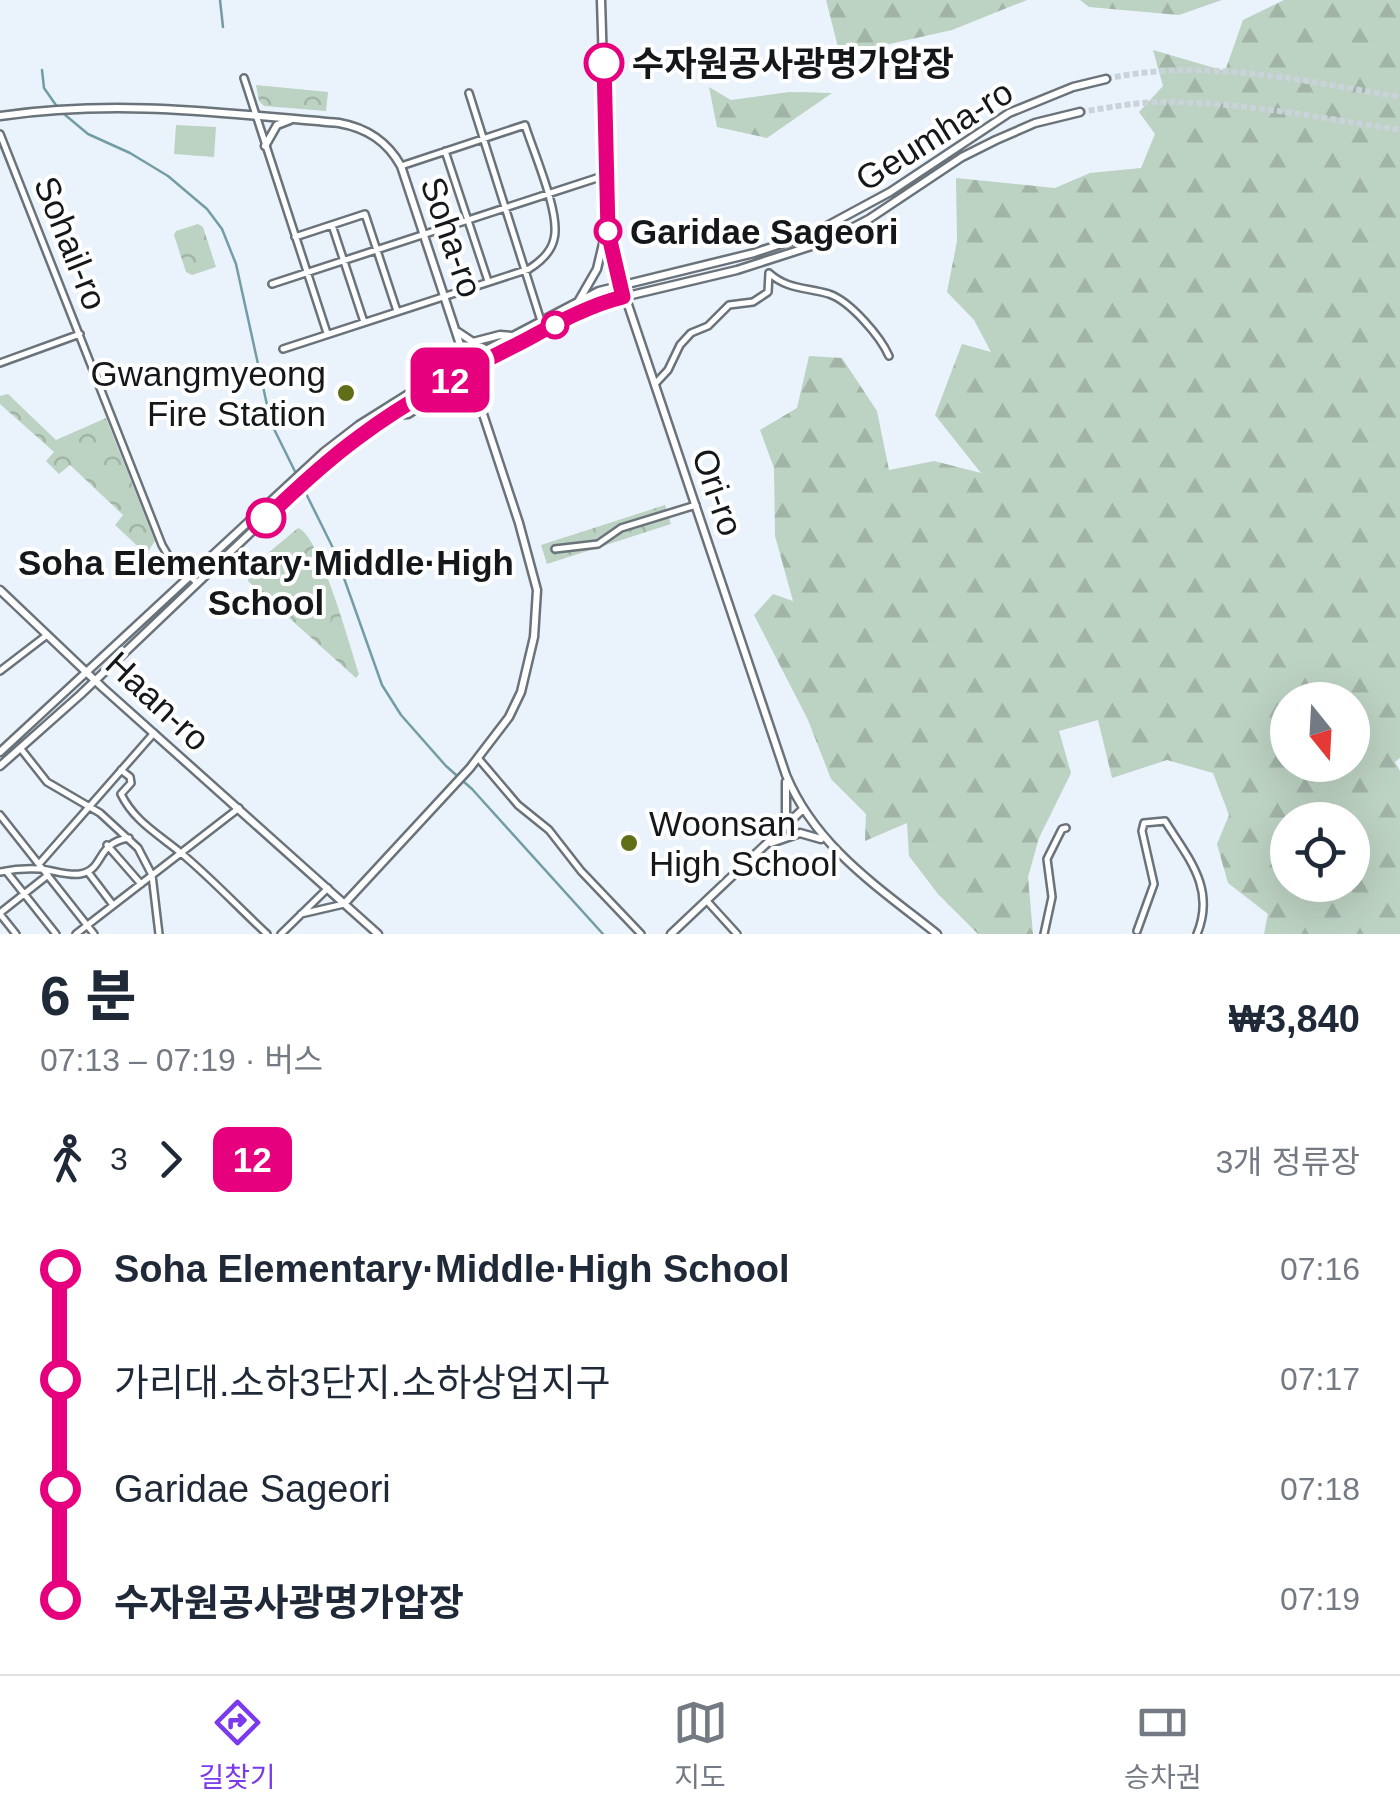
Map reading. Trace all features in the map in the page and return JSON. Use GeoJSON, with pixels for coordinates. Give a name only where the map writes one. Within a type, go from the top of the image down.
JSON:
{"type":"FeatureCollection","features":[{"type":"Feature","properties":{"kind":"main road","name":"Ori-ro"},"geometry":{"type":"LineString","coordinates":[[601,0],[608,224],[620,286],[786,775],[802,810],[838,856],[938,934]]}},
{"type":"Feature","properties":{"kind":"main road","name":"Geumha-ro"},"geometry":{"type":"LineString","coordinates":[[0,752],[306,467],[359,425],[466,360],[600,291],[754,253],[814,233],[890,192],[1009,113],[1073,86],[1106,79]]}},
{"type":"Feature","properties":{"kind":"main road","name":"Soha-ro"},"geometry":{"type":"LineString","coordinates":[[0,116],[79,106],[119,106],[339,122],[365,130],[388,147],[401,166],[535,575],[538,605],[530,665],[509,717],[450,791],[345,904]]}},
{"type":"Feature","properties":{"kind":"main road","name":"Geumha-ro"},"geometry":{"type":"LineString","coordinates":[[0,766],[310,476],[392,415],[469,369],[598,303],[760,263],[844,233],[962,157],[1035,123],[1080,112]]}},
{"type":"Feature","properties":{"kind":"main road"},"geometry":{"type":"LineString","coordinates":[[265,146],[278,125],[294,119]]}},
{"type":"Feature","properties":{"kind":"main road"},"geometry":{"type":"LineString","coordinates":[[577,302],[597,268],[608,224]]}},
{"type":"Feature","properties":{"kind":"main road"},"geometry":{"type":"LineString","coordinates":[[457,330],[473,342],[513,336]]}},
{"type":"Feature","properties":{"kind":"main road"},"geometry":{"type":"LineString","coordinates":[[392,415],[408,414],[450,387],[464,391],[482,410]]}},
{"type":"Feature","properties":{"kind":"main road","name":"Haan-ro"},"geometry":{"type":"LineString","coordinates":[[0,590],[378,934]]}},
{"type":"Feature","properties":{"kind":"main road"},"geometry":{"type":"LineString","coordinates":[[766,845],[786,814],[786,775]]}},
{"type":"Feature","properties":{"kind":"main road"},"geometry":{"type":"LineString","coordinates":[[671,934],[802,810]]}},
{"type":"Feature","properties":{"kind":"main road"},"geometry":{"type":"LineString","coordinates":[[766,845],[800,833],[824,840]]}},
{"type":"Feature","properties":{"kind":"street"},"geometry":{"type":"LineString","coordinates":[[244,78],[327,334]]}},
{"type":"Feature","properties":{"kind":"street"},"geometry":{"type":"LineString","coordinates":[[469,93],[541,321]]}},
{"type":"Feature","properties":{"kind":"street"},"geometry":{"type":"LineString","coordinates":[[284,348],[525,270],[540,262],[554,243],[555,218],[524,124],[401,166]]}},
{"type":"Feature","properties":{"kind":"street","name":"Sohail-ro"},"geometry":{"type":"LineString","coordinates":[[0,134],[162,545],[197,583]]}},
{"type":"Feature","properties":{"kind":"street"},"geometry":{"type":"LineString","coordinates":[[445,151],[488,282]]}},
{"type":"Feature","properties":{"kind":"street"},"geometry":{"type":"LineString","coordinates":[[272,284],[606,176]]}},
{"type":"Feature","properties":{"kind":"street"},"geometry":{"type":"LineString","coordinates":[[295,236],[366,214],[398,311]]}},
{"type":"Feature","properties":{"kind":"street"},"geometry":{"type":"LineString","coordinates":[[332,224],[364,322]]}},
{"type":"Feature","properties":{"kind":"street"},"geometry":{"type":"LineString","coordinates":[[760,263],[787,286],[830,294],[847,302],[883,343],[889,356]]}},
{"type":"Feature","properties":{"kind":"street"},"geometry":{"type":"LineString","coordinates":[[655,384],[691,333],[716,320],[729,305],[753,302],[768,292],[769,273]]}},
{"type":"Feature","properties":{"kind":"street"},"geometry":{"type":"LineString","coordinates":[[0,363],[80,334]]}},
{"type":"Feature","properties":{"kind":"street"},"geometry":{"type":"LineString","coordinates":[[555,548],[598,544],[621,528],[696,505]]}},
{"type":"Feature","properties":{"kind":"street"},"geometry":{"type":"LineString","coordinates":[[0,671],[46,635]]}},
{"type":"Feature","properties":{"kind":"street"},"geometry":{"type":"LineString","coordinates":[[41,866],[154,733]]}},
{"type":"Feature","properties":{"kind":"street"},"geometry":{"type":"LineString","coordinates":[[21,748],[47,782],[89,806],[129,838],[148,863],[159,934]]}},
{"type":"Feature","properties":{"kind":"street"},"geometry":{"type":"LineString","coordinates":[[478,758],[518,805],[549,830],[580,871],[641,934]]}},
{"type":"Feature","properties":{"kind":"street"},"geometry":{"type":"LineString","coordinates":[[121,770],[131,783],[121,794],[122,799],[135,811],[140,824],[181,853],[267,934]]}},
{"type":"Feature","properties":{"kind":"street"},"geometry":{"type":"LineString","coordinates":[[76,934],[239,808]]}},
{"type":"Feature","properties":{"kind":"street"},"geometry":{"type":"LineString","coordinates":[[0,816],[94,934]]}},
{"type":"Feature","properties":{"kind":"street"},"geometry":{"type":"LineString","coordinates":[[1136,933],[1154,884],[1142,831],[1144,823],[1152,820],[1165,821],[1195,864],[1203,887],[1204,906],[1197,934]]}},
{"type":"Feature","properties":{"kind":"street"},"geometry":{"type":"LineString","coordinates":[[1044,934],[1052,897],[1048,856],[1062,828],[1066,828]]}},
{"type":"Feature","properties":{"kind":"street"},"geometry":{"type":"LineString","coordinates":[[3,872],[41,866],[68,874],[88,872],[107,845],[129,838]]}},
{"type":"Feature","properties":{"kind":"street"},"geometry":{"type":"LineString","coordinates":[[107,845],[141,884]]}},
{"type":"Feature","properties":{"kind":"street"},"geometry":{"type":"LineString","coordinates":[[3,872],[56,934]]}},
{"type":"Feature","properties":{"kind":"street"},"geometry":{"type":"LineString","coordinates":[[88,872],[113,905]]}},
{"type":"Feature","properties":{"kind":"street"},"geometry":{"type":"LineString","coordinates":[[16,934],[0,914],[48,876]]}},
{"type":"Feature","properties":{"kind":"street"},"geometry":{"type":"LineString","coordinates":[[281,934],[328,888]]}},
{"type":"Feature","properties":{"kind":"street"},"geometry":{"type":"LineString","coordinates":[[706,901],[737,934]]}},
{"type":"Feature","properties":{"kind":"street"},"geometry":{"type":"LineString","coordinates":[[298,914],[345,904]]}},
{"type":"Feature","properties":{"kind":"green space"},"geometry":{"type":"Polygon","coordinates":[[[826,0],[1027,0],[952,30],[840,55],[826,0]]]}},
{"type":"Feature","properties":{"kind":"green space"},"geometry":{"type":"Polygon","coordinates":[[[1080,0],[1222,0],[1179,15],[1089,7],[1080,0]]]}},
{"type":"Feature","properties":{"kind":"green space"},"geometry":{"type":"Polygon","coordinates":[[[1284,0],[1400,0],[1400,758],[1395,762],[1400,771],[1400,934],[1264,934],[1268,914],[1228,883],[1217,844],[1229,815],[1213,773],[1167,760],[1112,778],[1098,720],[1059,731],[1071,773],[1039,838],[1028,877],[1033,934],[978,934],[938,894],[909,856],[907,823],[865,841],[866,814],[831,779],[808,720],[754,615],[773,594],[793,601],[775,536],[774,468],[760,430],[797,408],[809,356],[842,358],[877,411],[889,470],[934,461],[981,473],[935,415],[962,344],[991,352],[974,320],[947,292],[957,241],[956,178],[1055,188],[1090,173],[1141,168],[1155,134],[1139,112],[1163,86],[1153,50],[1225,71],[1243,20],[1284,0]]]}},
{"type":"Feature","properties":{"kind":"green space"},"geometry":{"type":"Polygon","coordinates":[[[256,85],[328,92],[326,111],[264,106],[256,85]]]}},
{"type":"Feature","properties":{"kind":"green space"},"geometry":{"type":"Polygon","coordinates":[[[709,87],[731,100],[789,92],[832,93],[767,138],[717,127],[709,87]]]}},
{"type":"Feature","properties":{"kind":"green space"},"geometry":{"type":"Polygon","coordinates":[[[176,125],[216,127],[214,157],[174,154],[176,125]]]}},
{"type":"Feature","properties":{"kind":"green space"},"geometry":{"type":"Polygon","coordinates":[[[198,224],[203,227],[216,267],[192,275],[186,272],[174,235],[198,224]]]}},
{"type":"Feature","properties":{"kind":"green space"},"geometry":{"type":"Polygon","coordinates":[[[8,394],[56,440],[106,418],[155,541],[146,554],[115,525],[123,515],[70,465],[59,474],[46,461],[54,452],[0,404],[0,396],[8,394]]]}},
{"type":"Feature","properties":{"kind":"green space"},"geometry":{"type":"Polygon","coordinates":[[[665,505],[671,524],[547,564],[541,545],[665,505]]]}},
{"type":"Feature","properties":{"kind":"green space"},"geometry":{"type":"Polygon","coordinates":[[[298,528],[307,535],[325,570],[359,674],[356,678],[248,581],[250,568],[298,528]]]}},
{"type":"Feature","properties":{"kind":"green space"},"geometry":{"type":"Polygon","coordinates":[[[272,561],[288,565],[330,602],[330,623],[317,631],[308,630],[262,589],[261,569],[272,561]]]}},
{"type":"Feature","properties":{"kind":"waterway"},"geometry":{"type":"LineString","coordinates":[[220,0],[223,27]]}},
{"type":"Feature","properties":{"kind":"waterway"},"geometry":{"type":"LineString","coordinates":[[42,70],[44,88],[58,108]]}},
{"type":"Feature","properties":{"kind":"waterway"},"geometry":{"type":"LineString","coordinates":[[64,114],[88,134],[168,176],[207,209],[222,229],[236,264],[271,423],[334,550],[382,685],[401,715],[446,766],[472,789],[603,934]]}},
{"type":"Feature","properties":{"kind":"tunnel"},"geometry":{"type":"LineString","coordinates":[[1106,79],[1180,70],[1217,71],[1290,78],[1400,97]]}},
{"type":"Feature","properties":{"kind":"tunnel"},"geometry":{"type":"LineString","coordinates":[[1080,112],[1143,103],[1194,103],[1400,130]]}},
{"type":"Feature","properties":{"kind":"bus line","name":"12"},"geometry":{"type":"LineString","coordinates":[[266,518],[330,459],[385,419],[447,381],[598,303],[623,297],[608,232],[604,63]]}},
{"type":"Feature","properties":{"kind":"place","name":"수자원공사광명가압장"},"geometry":{"type":"Point","coordinates":[604,63]}},
{"type":"Feature","properties":{"kind":"place","name":"Garidae Sageori"},"geometry":{"type":"Point","coordinates":[608,231]}},
{"type":"Feature","properties":{"kind":"place","name":"Gwangmyeong Fire Station"},"geometry":{"type":"Point","coordinates":[346,393]}},
{"type":"Feature","properties":{"kind":"place","name":"Soha Elementary·Middle·High School"},"geometry":{"type":"Point","coordinates":[266,518]}},
{"type":"Feature","properties":{"kind":"place","name":"Woonsan High School"},"geometry":{"type":"Point","coordinates":[629,843]}}]}
